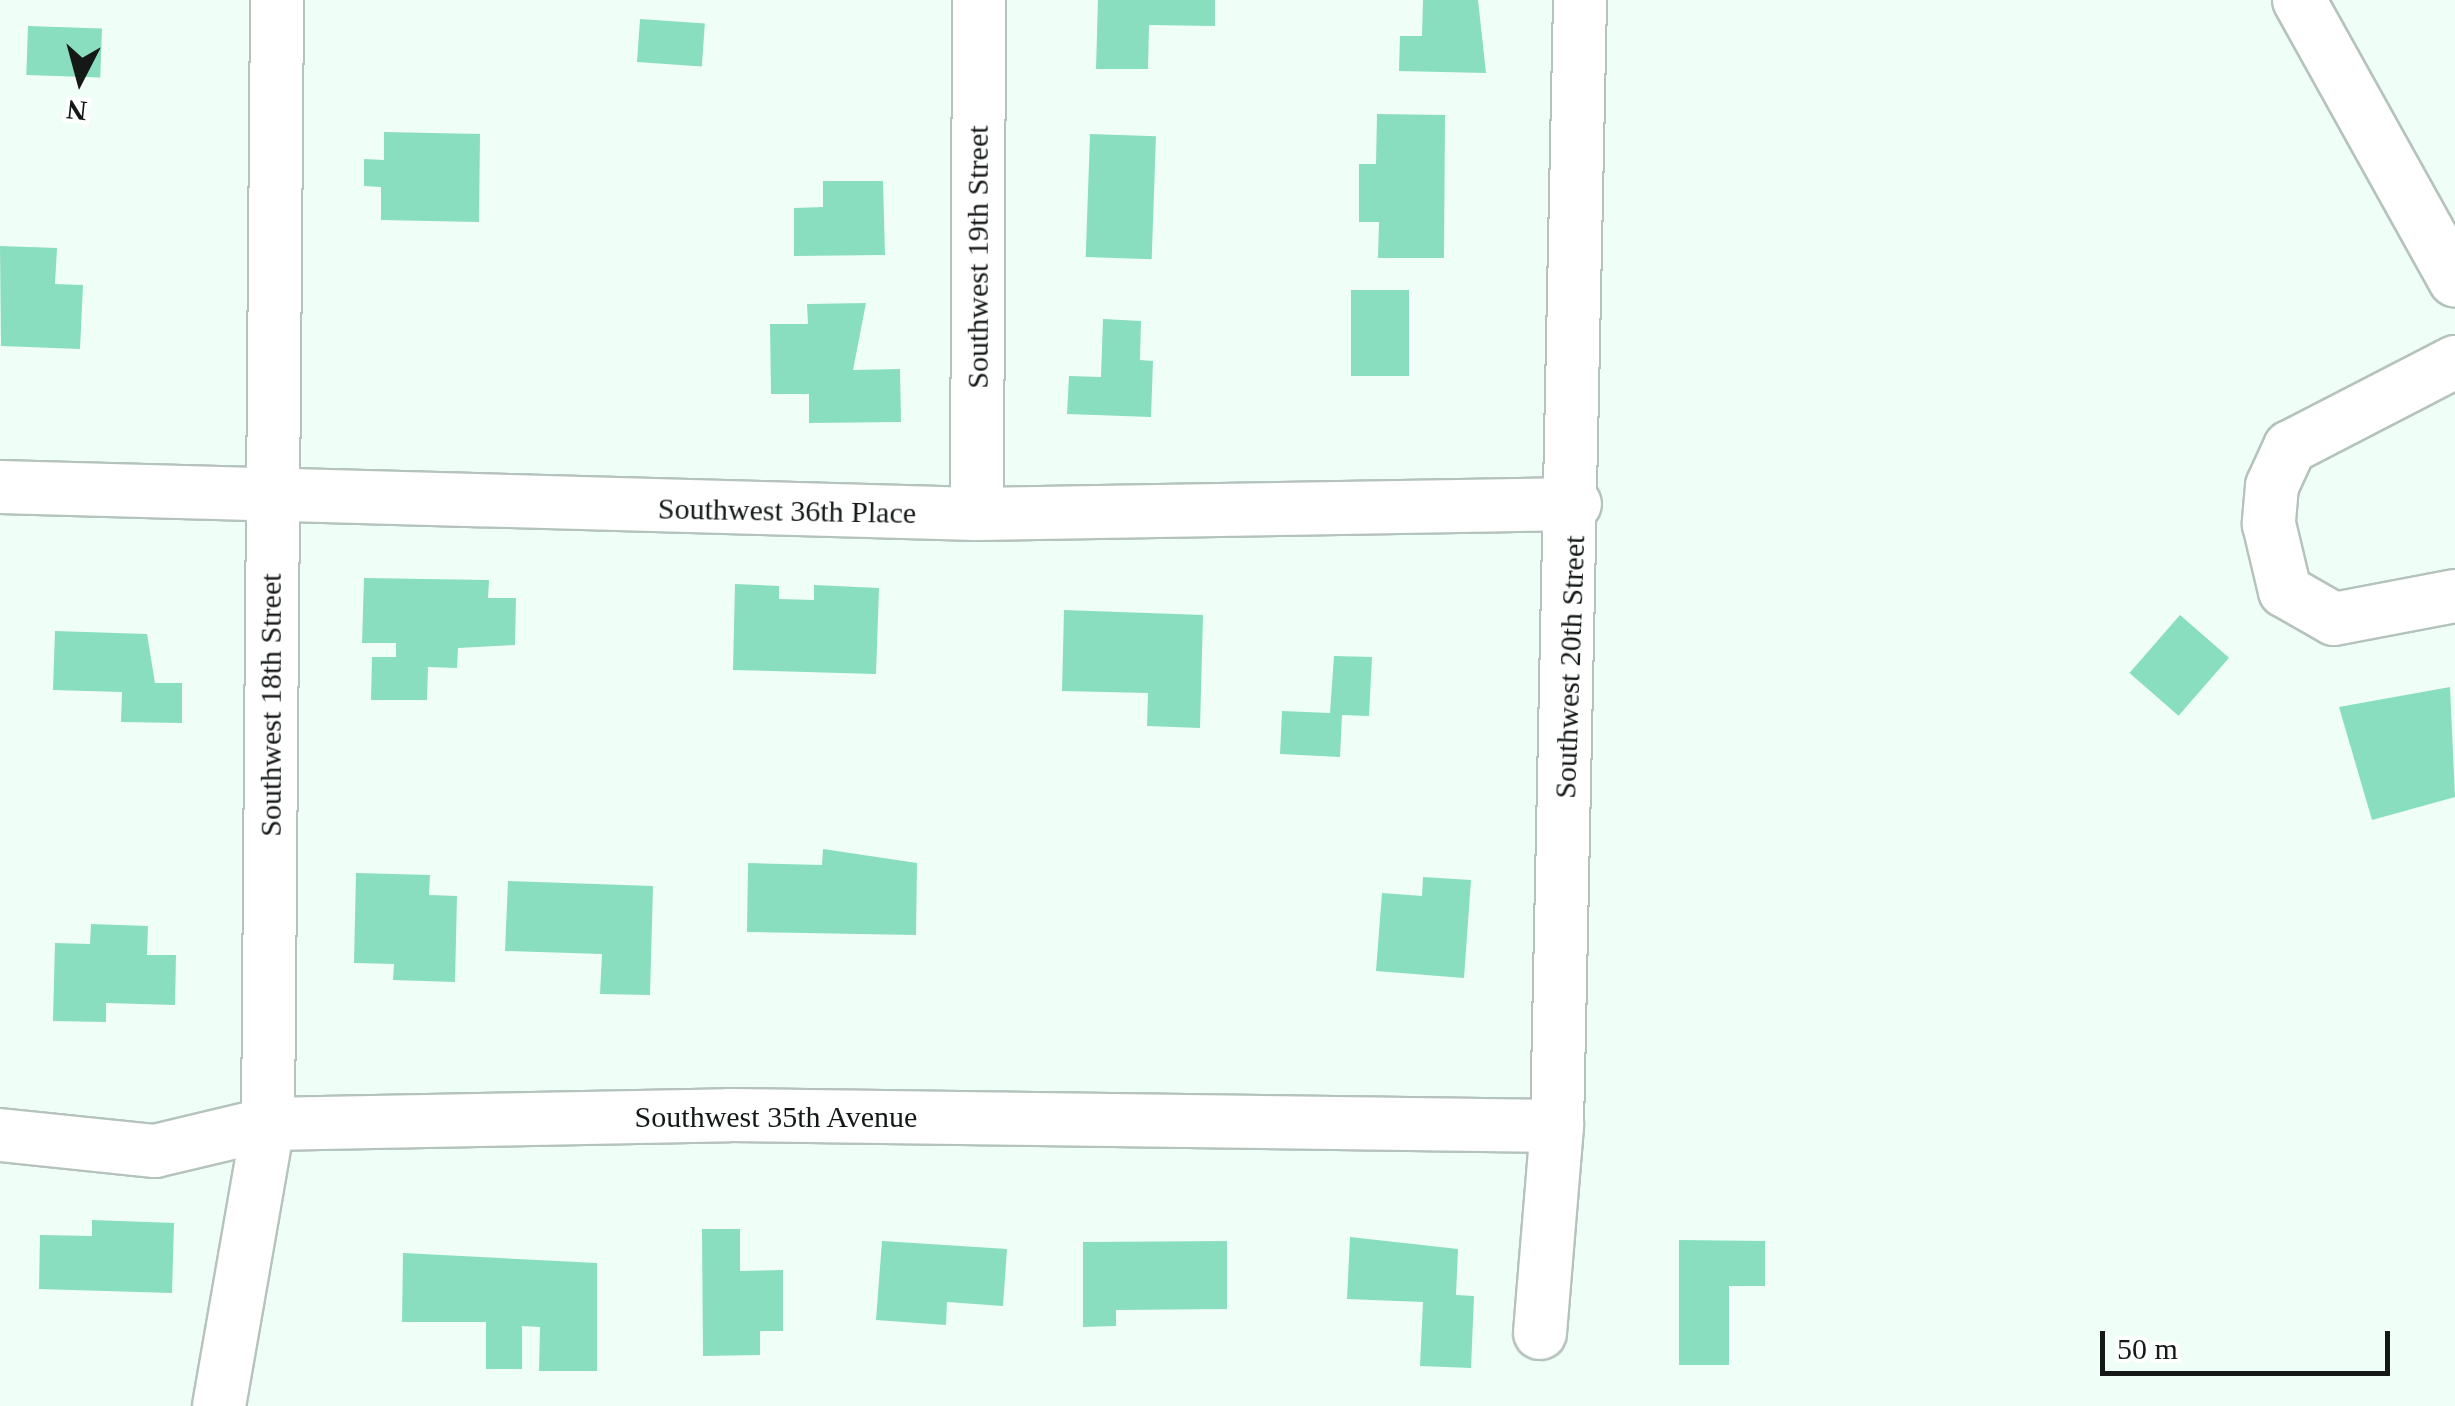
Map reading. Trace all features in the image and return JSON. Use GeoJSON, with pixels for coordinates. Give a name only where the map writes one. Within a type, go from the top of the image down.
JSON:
{"type":"FeatureCollection","features":[{"type":"Feature","properties":{"kind":"street","name":"Southwest 18th Street"},"geometry":{"type":"LineString","coordinates":[[219,1406],[268,1124],[276,0]]}},
{"type":"Feature","properties":{"kind":"street","name":"Southwest 19th Street"},"geometry":{"type":"LineString","coordinates":[[977,514],[980,0]]}},
{"type":"Feature","properties":{"kind":"street","name":"Southwest 20th Street"},"geometry":{"type":"LineString","coordinates":[[1540,1333],[1557,1126],[1575,504],[1580,0]]}},
{"type":"Feature","properties":{"kind":"street"},"geometry":{"type":"LineString","coordinates":[[2299,0],[2455,280]]}},
{"type":"Feature","properties":{"kind":"street"},"geometry":{"type":"LineString","coordinates":[[2455,362],[2290,446],[2272,486],[2270,524],[2285,592],[2334,619],[2455,596]]}},
{"type":"Feature","properties":{"kind":"street","name":"Southwest 36th Place"},"geometry":{"type":"LineString","coordinates":[[0,487],[273,501],[977,514],[1575,504]]}},
{"type":"Feature","properties":{"kind":"street","name":"Southwest 35th Avenue"},"geometry":{"type":"LineString","coordinates":[[0,1134],[155,1152],[268,1124],[730,1114],[1557,1126]]}},
{"type":"Feature","properties":{"kind":"building"},"geometry":{"type":"Polygon","coordinates":[[[1098,0],[1215,0],[1215,26],[1149,25],[1148,69],[1096,69],[1098,0]]]}},
{"type":"Feature","properties":{"kind":"building"},"geometry":{"type":"Polygon","coordinates":[[[1423,0],[1478,0],[1486,73],[1399,71],[1400,36],[1422,36],[1423,0]]]}},
{"type":"Feature","properties":{"kind":"building"},"geometry":{"type":"Polygon","coordinates":[[[640,19],[705,24],[702,66],[637,62],[640,19]]]}},
{"type":"Feature","properties":{"kind":"building"},"geometry":{"type":"Polygon","coordinates":[[[28,26],[102,29],[100,78],[26,75],[28,26]]]}},
{"type":"Feature","properties":{"kind":"building"},"geometry":{"type":"Polygon","coordinates":[[[1377,114],[1445,115],[1444,258],[1378,258],[1379,222],[1359,222],[1359,164],[1376,164],[1377,114]]]}},
{"type":"Feature","properties":{"kind":"building"},"geometry":{"type":"Polygon","coordinates":[[[384,132],[480,134],[479,222],[381,220],[381,187],[364,186],[364,159],[384,160],[384,132]]]}},
{"type":"Feature","properties":{"kind":"building"},"geometry":{"type":"Polygon","coordinates":[[[1090,134],[1156,136],[1152,259],[1086,257],[1090,134]]]}},
{"type":"Feature","properties":{"kind":"building"},"geometry":{"type":"Polygon","coordinates":[[[823,181],[883,181],[885,255],[794,256],[794,208],[823,207],[823,181]]]}},
{"type":"Feature","properties":{"kind":"building"},"geometry":{"type":"Polygon","coordinates":[[[0,246],[57,248],[55,284],[83,285],[80,349],[1,346],[0,246]]]}},
{"type":"Feature","properties":{"kind":"building"},"geometry":{"type":"Polygon","coordinates":[[[1351,290],[1409,290],[1409,376],[1351,376],[1351,290]]]}},
{"type":"Feature","properties":{"kind":"building"},"geometry":{"type":"Polygon","coordinates":[[[866,303],[853,370],[900,369],[901,422],[809,423],[809,394],[771,394],[770,324],[808,324],[807,304],[866,303]]]}},
{"type":"Feature","properties":{"kind":"building"},"geometry":{"type":"Polygon","coordinates":[[[1103,319],[1141,321],[1140,360],[1153,361],[1151,417],[1067,414],[1069,376],[1101,377],[1103,319]]]}},
{"type":"Feature","properties":{"kind":"building"},"geometry":{"type":"Polygon","coordinates":[[[364,578],[489,580],[488,598],[516,598],[515,645],[458,648],[457,668],[428,667],[427,700],[371,700],[372,657],[396,657],[396,643],[362,643],[364,578]]]}},
{"type":"Feature","properties":{"kind":"building"},"geometry":{"type":"Polygon","coordinates":[[[735,584],[779,586],[779,599],[814,600],[814,585],[879,588],[876,674],[733,670],[735,584]]]}},
{"type":"Feature","properties":{"kind":"building"},"geometry":{"type":"Polygon","coordinates":[[[1064,610],[1203,615],[1200,728],[1147,726],[1148,693],[1062,691],[1064,610]]]}},
{"type":"Feature","properties":{"kind":"building"},"geometry":{"type":"Polygon","coordinates":[[[2180,615],[2229,658],[2179,716],[2129,673],[2180,615]]]}},
{"type":"Feature","properties":{"kind":"building"},"geometry":{"type":"Polygon","coordinates":[[[55,631],[147,634],[155,683],[182,683],[182,723],[121,722],[122,692],[53,690],[55,631]]]}},
{"type":"Feature","properties":{"kind":"building"},"geometry":{"type":"Polygon","coordinates":[[[1334,656],[1372,657],[1369,716],[1342,715],[1340,757],[1280,754],[1282,711],[1330,713],[1334,656]]]}},
{"type":"Feature","properties":{"kind":"building"},"geometry":{"type":"Polygon","coordinates":[[[2450,687],[2455,797],[2372,820],[2339,707],[2450,687]]]}},
{"type":"Feature","properties":{"kind":"building"},"geometry":{"type":"Polygon","coordinates":[[[823,849],[917,863],[916,935],[747,932],[748,863],[822,865],[823,849]]]}},
{"type":"Feature","properties":{"kind":"building"},"geometry":{"type":"Polygon","coordinates":[[[356,873],[430,875],[429,895],[457,896],[455,982],[393,980],[394,964],[354,963],[356,873]]]}},
{"type":"Feature","properties":{"kind":"building"},"geometry":{"type":"Polygon","coordinates":[[[1423,877],[1471,880],[1464,978],[1376,971],[1382,893],[1422,896],[1423,877]]]}},
{"type":"Feature","properties":{"kind":"building"},"geometry":{"type":"Polygon","coordinates":[[[508,881],[653,886],[650,995],[600,994],[602,954],[505,951],[508,881]]]}},
{"type":"Feature","properties":{"kind":"building"},"geometry":{"type":"Polygon","coordinates":[[[91,924],[148,926],[147,955],[176,955],[175,1005],[106,1003],[106,1022],[53,1021],[55,943],[90,944],[91,924]]]}},
{"type":"Feature","properties":{"kind":"building"},"geometry":{"type":"Polygon","coordinates":[[[92,1220],[174,1223],[172,1293],[39,1289],[40,1235],[92,1236],[92,1220]]]}},
{"type":"Feature","properties":{"kind":"building"},"geometry":{"type":"Polygon","coordinates":[[[702,1229],[740,1229],[740,1271],[783,1270],[783,1331],[760,1331],[760,1355],[703,1356],[702,1229]]]}},
{"type":"Feature","properties":{"kind":"building"},"geometry":{"type":"Polygon","coordinates":[[[1350,1237],[1458,1249],[1456,1295],[1474,1296],[1471,1368],[1420,1366],[1423,1302],[1347,1299],[1350,1237]]]}},
{"type":"Feature","properties":{"kind":"building"},"geometry":{"type":"Polygon","coordinates":[[[1679,1240],[1765,1241],[1765,1286],[1729,1286],[1729,1365],[1679,1365],[1679,1240]]]}},
{"type":"Feature","properties":{"kind":"building"},"geometry":{"type":"Polygon","coordinates":[[[882,1241],[1007,1249],[1003,1306],[947,1302],[946,1325],[876,1320],[882,1241]]]}},
{"type":"Feature","properties":{"kind":"building"},"geometry":{"type":"Polygon","coordinates":[[[1227,1241],[1227,1309],[1116,1310],[1116,1326],[1083,1327],[1083,1242],[1227,1241]]]}},
{"type":"Feature","properties":{"kind":"building"},"geometry":{"type":"Polygon","coordinates":[[[403,1253],[597,1263],[597,1371],[539,1371],[540,1327],[522,1326],[522,1369],[486,1369],[486,1322],[402,1322],[403,1253]]]}}]}
